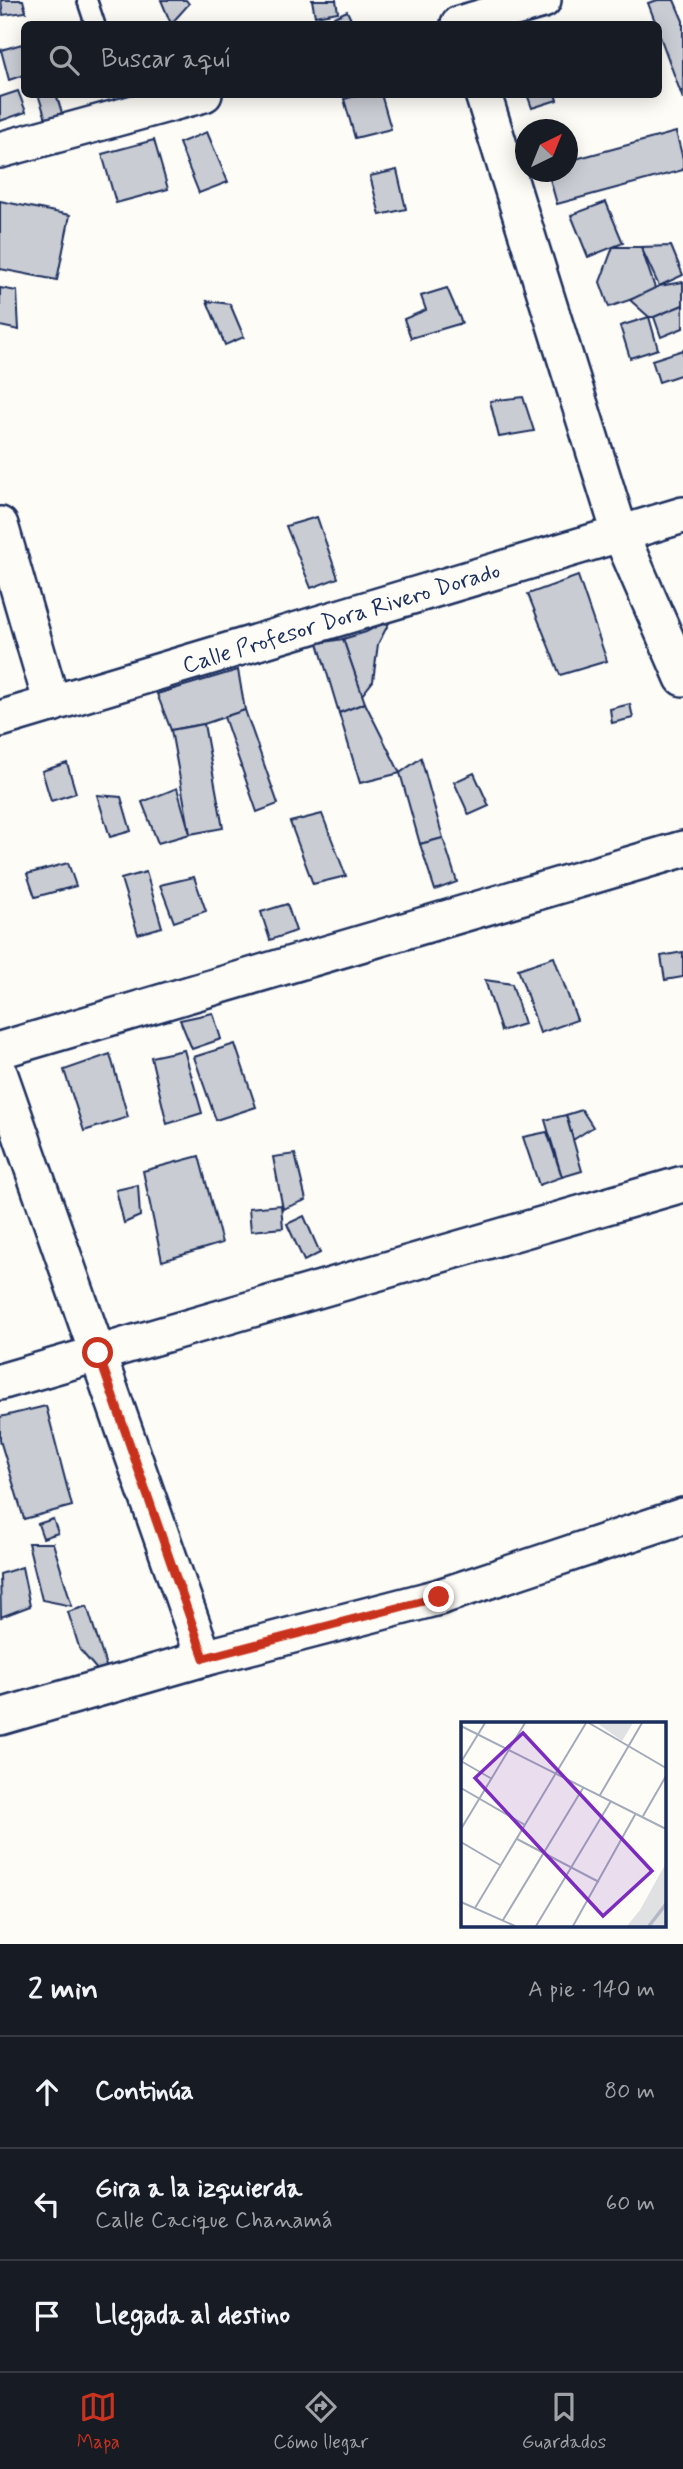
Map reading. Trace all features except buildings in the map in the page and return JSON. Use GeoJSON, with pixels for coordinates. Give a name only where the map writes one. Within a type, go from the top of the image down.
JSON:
{"type":"FeatureCollection","features":[{"type":"Feature","properties":{"kind":"street"},"geometry":{"type":"LineString","coordinates":[[452,0],[460,21]]}},
{"type":"Feature","properties":{"kind":"street"},"geometry":{"type":"LineString","coordinates":[[471,21],[543,0]]}},
{"type":"Feature","properties":{"kind":"street"},"geometry":{"type":"LineString","coordinates":[[0,150],[120,106],[176,98]]}},
{"type":"Feature","properties":{"kind":"street"},"geometry":{"type":"LineString","coordinates":[[484,98],[620,533],[683,678]]}},
{"type":"Feature","properties":{"kind":"street","name":"Calle Profesor Dora Rivero Dorado"},"geometry":{"type":"LineString","coordinates":[[0,719],[683,515]]}},
{"type":"Feature","properties":{"kind":"street"},"geometry":{"type":"LineString","coordinates":[[0,525],[52,704]]}},
{"type":"Feature","properties":{"kind":"street"},"geometry":{"type":"LineString","coordinates":[[0,1049],[683,849]]}},
{"type":"Feature","properties":{"kind":"street"},"geometry":{"type":"LineString","coordinates":[[0,1075],[204,1658]]}},
{"type":"Feature","properties":{"kind":"street"},"geometry":{"type":"LineString","coordinates":[[0,1382],[683,1184]]}},
{"type":"Feature","properties":{"kind":"street"},"geometry":{"type":"LineString","coordinates":[[0,1717],[204,1658],[439,1597],[683,1516]]}},
{"type":"Feature","properties":{"kind":"lane"},"geometry":{"type":"LineString","coordinates":[[87,0],[94,21]]}},
{"type":"Feature","properties":{"kind":"route"},"geometry":{"type":"LineString","coordinates":[[98,1353],[204,1658],[439,1597]]}}]}
